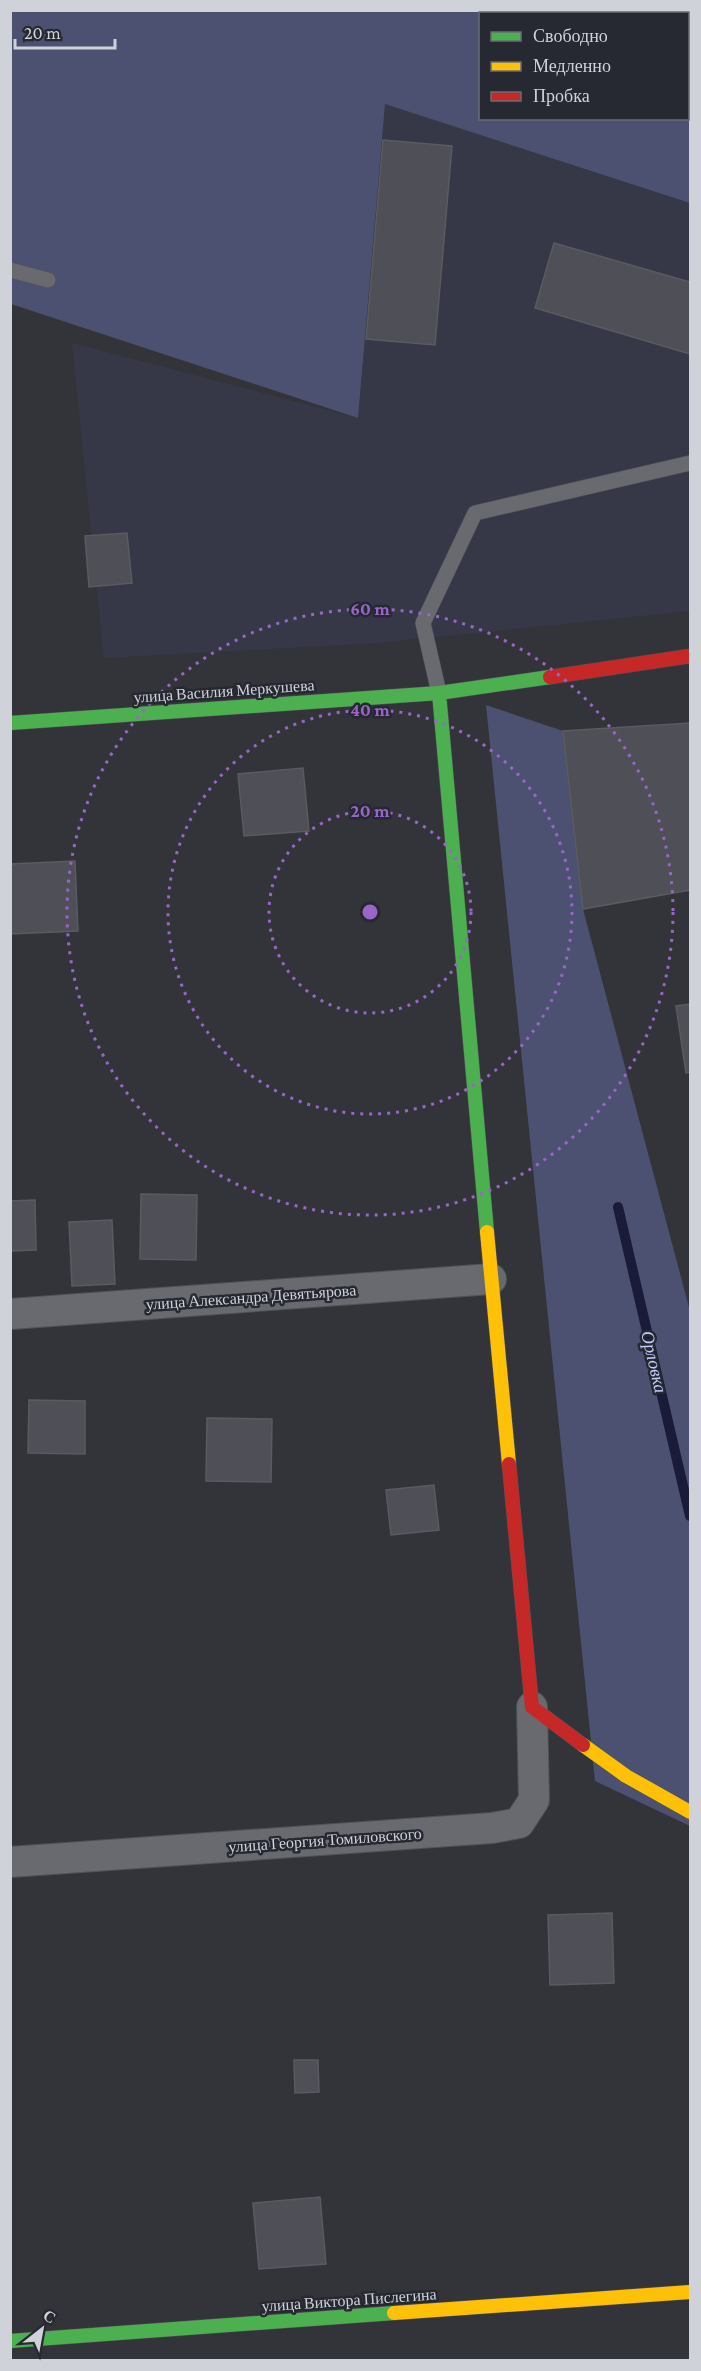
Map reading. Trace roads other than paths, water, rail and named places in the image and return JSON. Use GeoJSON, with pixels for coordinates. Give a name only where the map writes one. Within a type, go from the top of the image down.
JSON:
{"type":"FeatureCollection","features":[{"type":"Feature","properties":{"kind":"street","name":"улица Василия Меркушева"},"geometry":{"type":"LineString","coordinates":[[10,723],[439,693],[690,656]]}},
{"type":"Feature","properties":{"kind":"street"},"geometry":{"type":"LineString","coordinates":[[439,693],[490,1279],[532,1707],[626,1776],[690,1812]]}},
{"type":"Feature","properties":{"kind":"street","name":"улица Александра Девятьярова"},"geometry":{"type":"LineString","coordinates":[[10,1314],[490,1279]]}},
{"type":"Feature","properties":{"kind":"street","name":"улица Георгия Томиловского"},"geometry":{"type":"LineString","coordinates":[[10,1862],[480,1829],[519,1823],[534,1800],[532,1707]]}},
{"type":"Feature","properties":{"kind":"street","name":"улица Виктора Пислегина"},"geometry":{"type":"LineString","coordinates":[[10,2341],[690,2292]]}},
{"type":"Feature","properties":{"kind":"lane"},"geometry":{"type":"LineString","coordinates":[[10,270],[48,280]]}},
{"type":"Feature","properties":{"kind":"lane"},"geometry":{"type":"LineString","coordinates":[[439,693],[423,623],[474,513],[690,463]]}},
{"type":"Feature","properties":{"kind":"waterway","name":"Орловка"},"geometry":{"type":"LineString","coordinates":[[618,1207],[690,1516]]}}]}
